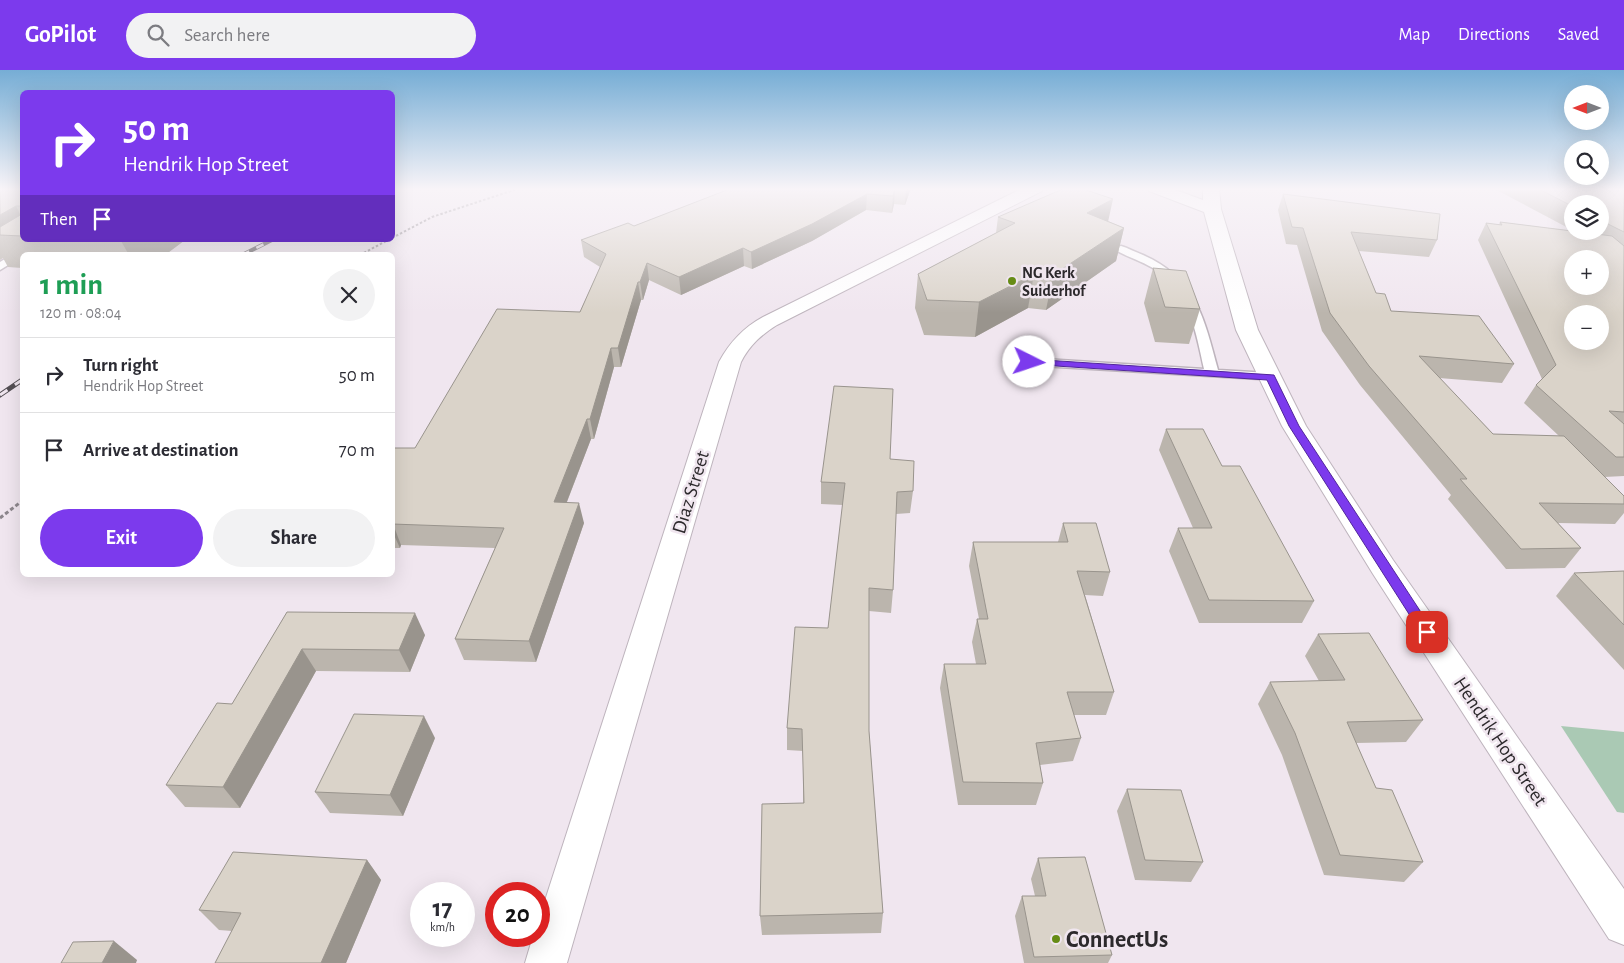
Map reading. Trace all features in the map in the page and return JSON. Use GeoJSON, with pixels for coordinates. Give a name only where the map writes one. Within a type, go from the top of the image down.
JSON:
{"type":"FeatureCollection","features":[{"type":"Feature","properties":{"kind":"street","name":"Diaz Street"},"geometry":{"type":"LineString","coordinates":[[546,963],[730,362],[739,344],[751,332],[770,321],[953,230]]}},
{"type":"Feature","properties":{"kind":"street","name":"Hendrik Hop Street"},"geometry":{"type":"LineString","coordinates":[[1220,230],[1247,330],[1294,426],[1384,567],[1624,924]]}},
{"type":"Feature","properties":{"kind":"lane"},"geometry":{"type":"LineString","coordinates":[[24,252],[41,242]]}},
{"type":"Feature","properties":{"kind":"lane"},"geometry":{"type":"LineString","coordinates":[[1121,249],[1163,269],[1182,287],[1192,302],[1212,373]]}},
{"type":"Feature","properties":{"kind":"lane"},"geometry":{"type":"LineString","coordinates":[[0,267],[20,255]]}},
{"type":"Feature","properties":{"kind":"lane"},"geometry":{"type":"LineString","coordinates":[[1011,361],[1270,377]]}},
{"type":"Feature","properties":{"kind":"path"},"geometry":{"type":"LineString","coordinates":[[395,236],[408,230]]}},
{"type":"Feature","properties":{"kind":"path"},"geometry":{"type":"LineString","coordinates":[[366,252],[384,242]]}},
{"type":"Feature","properties":{"kind":"path"},"geometry":{"type":"LineString","coordinates":[[0,518],[20,503]]}},
{"type":"Feature","properties":{"kind":"green space"},"geometry":{"type":"Polygon","coordinates":[[[1561,726],[1624,732],[1624,813],[1617,812],[1561,726]]]}},
{"type":"Feature","properties":{"kind":"building"},"geometry":{"type":"Polygon","coordinates":[[[0,230],[20,230],[20,236],[0,235],[0,230]]]}},
{"type":"Feature","properties":{"kind":"building"},"geometry":{"type":"Polygon","coordinates":[[[610,230],[800,230],[751,252],[743,248],[679,277],[647,263],[640,282],[638,282],[618,348],[611,348],[590,419],[587,419],[554,502],[579,503],[529,641],[455,639],[504,528],[395,524],[395,448],[415,448],[497,309],[580,312],[606,254],[581,240],[610,230]]]}},
{"type":"Feature","properties":{"kind":"building"},"geometry":{"type":"Polygon","coordinates":[[[1002,230],[1121,230],[1053,275],[1034,274],[979,302],[927,300],[918,274],[1002,230]]]}},
{"type":"Feature","properties":{"kind":"building"},"geometry":{"type":"Polygon","coordinates":[[[1304,230],[1438,230],[1437,240],[1351,232],[1376,293],[1385,294],[1391,311],[1479,316],[1514,364],[1419,356],[1493,434],[1564,436],[1624,496],[1624,504],[1539,503],[1581,548],[1521,549],[1460,479],[1467,479],[1369,366],[1330,313],[1304,230]]]}},
{"type":"Feature","properties":{"kind":"building"},"geometry":{"type":"Polygon","coordinates":[[[1489,230],[1564,230],[1564,240],[1609,240],[1609,236],[1612,236],[1624,246],[1624,412],[1609,411],[1624,424],[1624,457],[1616,457],[1536,385],[1556,365],[1489,230]]]}},
{"type":"Feature","properties":{"kind":"building"},"geometry":{"type":"Polygon","coordinates":[[[1153,268],[1186,271],[1200,309],[1165,307],[1153,268]]]}},
{"type":"Feature","properties":{"kind":"building"},"geometry":{"type":"Polygon","coordinates":[[[834,386],[893,389],[890,459],[914,461],[913,491],[897,492],[893,590],[869,588],[869,731],[883,913],[760,916],[762,804],[804,803],[802,729],[787,728],[795,627],[828,628],[845,483],[821,482],[834,386]]]}},
{"type":"Feature","properties":{"kind":"building"},"geometry":{"type":"Polygon","coordinates":[[[1166,429],[1203,429],[1222,466],[1240,466],[1314,601],[1209,600],[1178,528],[1212,528],[1166,429]]]}},
{"type":"Feature","properties":{"kind":"building"},"geometry":{"type":"Polygon","coordinates":[[[1063,523],[1096,523],[1110,572],[1077,571],[1114,692],[1067,692],[1081,738],[1036,743],[1043,783],[963,782],[944,664],[986,664],[977,619],[988,619],[973,542],[1068,542],[1063,523]]]}},
{"type":"Feature","properties":{"kind":"building"},"geometry":{"type":"Polygon","coordinates":[[[1624,571],[1624,625],[1574,573],[1624,571]]]}},
{"type":"Feature","properties":{"kind":"building"},"geometry":{"type":"Polygon","coordinates":[[[287,612],[415,613],[399,650],[302,649],[223,787],[166,785],[217,703],[232,704],[287,612]]]}},
{"type":"Feature","properties":{"kind":"building"},"geometry":{"type":"Polygon","coordinates":[[[1369,633],[1423,720],[1347,722],[1376,788],[1392,790],[1423,862],[1340,855],[1295,733],[1270,682],[1345,680],[1318,634],[1369,633]]]}},
{"type":"Feature","properties":{"kind":"building"},"geometry":{"type":"Polygon","coordinates":[[[354,714],[424,716],[390,795],[315,792],[354,714]]]}},
{"type":"Feature","properties":{"kind":"building"},"geometry":{"type":"Polygon","coordinates":[[[1127,789],[1181,790],[1203,862],[1145,860],[1127,789]]]}},
{"type":"Feature","properties":{"kind":"building"},"geometry":{"type":"Polygon","coordinates":[[[233,852],[367,860],[321,963],[215,963],[241,913],[199,910],[233,852]]]}},
{"type":"Feature","properties":{"kind":"building","name":"ConnectUs"},"geometry":{"type":"Polygon","coordinates":[[[1085,857],[1112,955],[1034,957],[1022,896],[1046,896],[1038,858],[1085,857]]]}},
{"type":"Feature","properties":{"kind":"building"},"geometry":{"type":"Polygon","coordinates":[[[114,941],[102,963],[61,963],[73,942],[114,941]]]}},
{"type":"Feature","properties":{"kind":"railway"},"geometry":{"type":"LineString","coordinates":[[248,252],[268,242]]}},
{"type":"Feature","properties":{"kind":"railway"},"geometry":{"type":"LineString","coordinates":[[0,395],[20,381]]}},
{"type":"Feature","properties":{"kind":"place","name":"NG Kerk Suiderhof"},"geometry":{"type":"Point","coordinates":[1012,281]}},
{"type":"Feature","properties":{"kind":"place","name":"ConnectUs"},"geometry":{"type":"Point","coordinates":[1056,939]}},
{"type":"Feature","properties":{"kind":"route"},"geometry":{"type":"LineString","coordinates":[[1029,362],[1270,377],[1294,426],[1427,632]]}}]}
